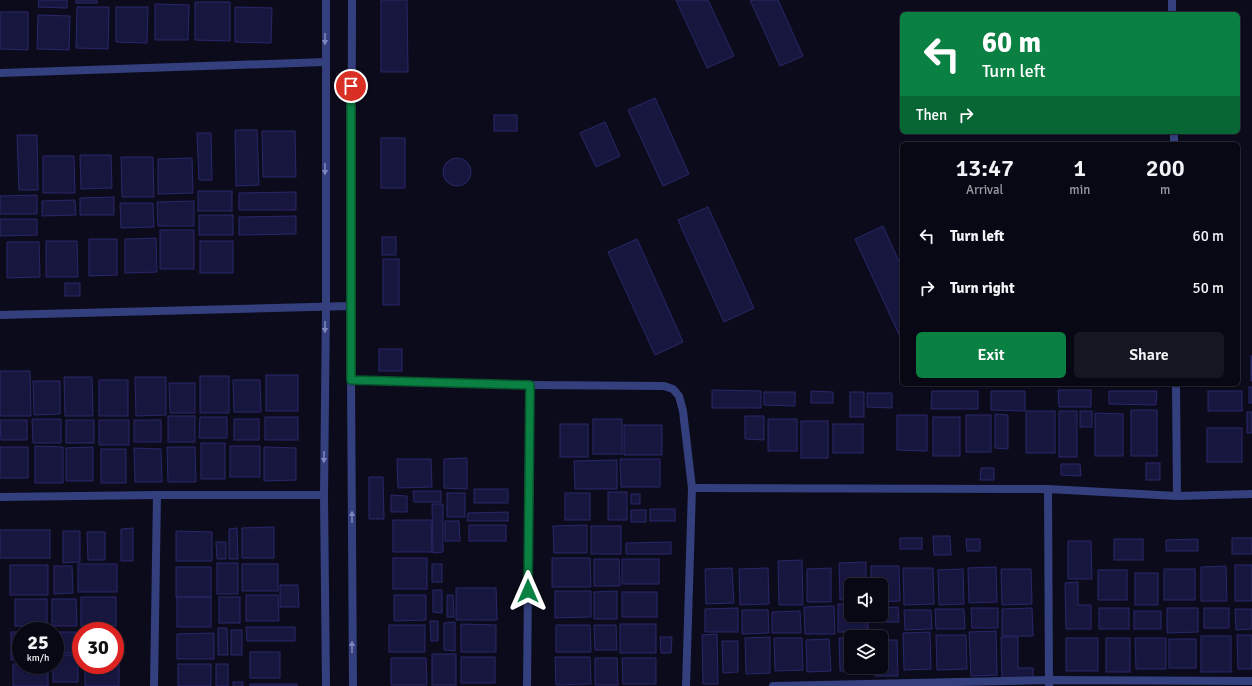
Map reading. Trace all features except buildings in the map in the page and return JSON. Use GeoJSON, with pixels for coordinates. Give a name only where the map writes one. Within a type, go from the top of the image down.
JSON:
{"type":"FeatureCollection","features":[{"type":"Feature","properties":{"kind":"street"},"geometry":{"type":"LineString","coordinates":[[326,0],[326,307],[324,495],[326,686]]}},
{"type":"Feature","properties":{"kind":"street"},"geometry":{"type":"LineString","coordinates":[[352,0],[351,380],[353,686]]}},
{"type":"Feature","properties":{"kind":"street"},"geometry":{"type":"LineString","coordinates":[[1172,0],[1172,12]]}},
{"type":"Feature","properties":{"kind":"street"},"geometry":{"type":"LineString","coordinates":[[0,73],[325,62]]}},
{"type":"Feature","properties":{"kind":"street"},"geometry":{"type":"LineString","coordinates":[[0,315],[351,306]]}},
{"type":"Feature","properties":{"kind":"street"},"geometry":{"type":"LineString","coordinates":[[351,380],[530,385],[664,386],[673,389],[679,396],[683,411],[692,488],[686,686]]}},
{"type":"Feature","properties":{"kind":"street"},"geometry":{"type":"LineString","coordinates":[[527,686],[530,385]]}},
{"type":"Feature","properties":{"kind":"street"},"geometry":{"type":"LineString","coordinates":[[1176,386],[1177,496]]}},
{"type":"Feature","properties":{"kind":"street"},"geometry":{"type":"LineString","coordinates":[[692,488],[1048,489],[1177,496],[1252,494]]}},
{"type":"Feature","properties":{"kind":"street"},"geometry":{"type":"LineString","coordinates":[[1048,489],[1049,683]]}},
{"type":"Feature","properties":{"kind":"street"},"geometry":{"type":"LineString","coordinates":[[0,497],[157,494],[324,495]]}},
{"type":"Feature","properties":{"kind":"street"},"geometry":{"type":"LineString","coordinates":[[154,686],[157,494]]}},
{"type":"Feature","properties":{"kind":"street"},"geometry":{"type":"LineString","coordinates":[[773,686],[1252,682]]}},
{"type":"Feature","properties":{"kind":"route"},"geometry":{"type":"LineString","coordinates":[[351,86],[351,380],[530,385],[528,591]]}}]}
